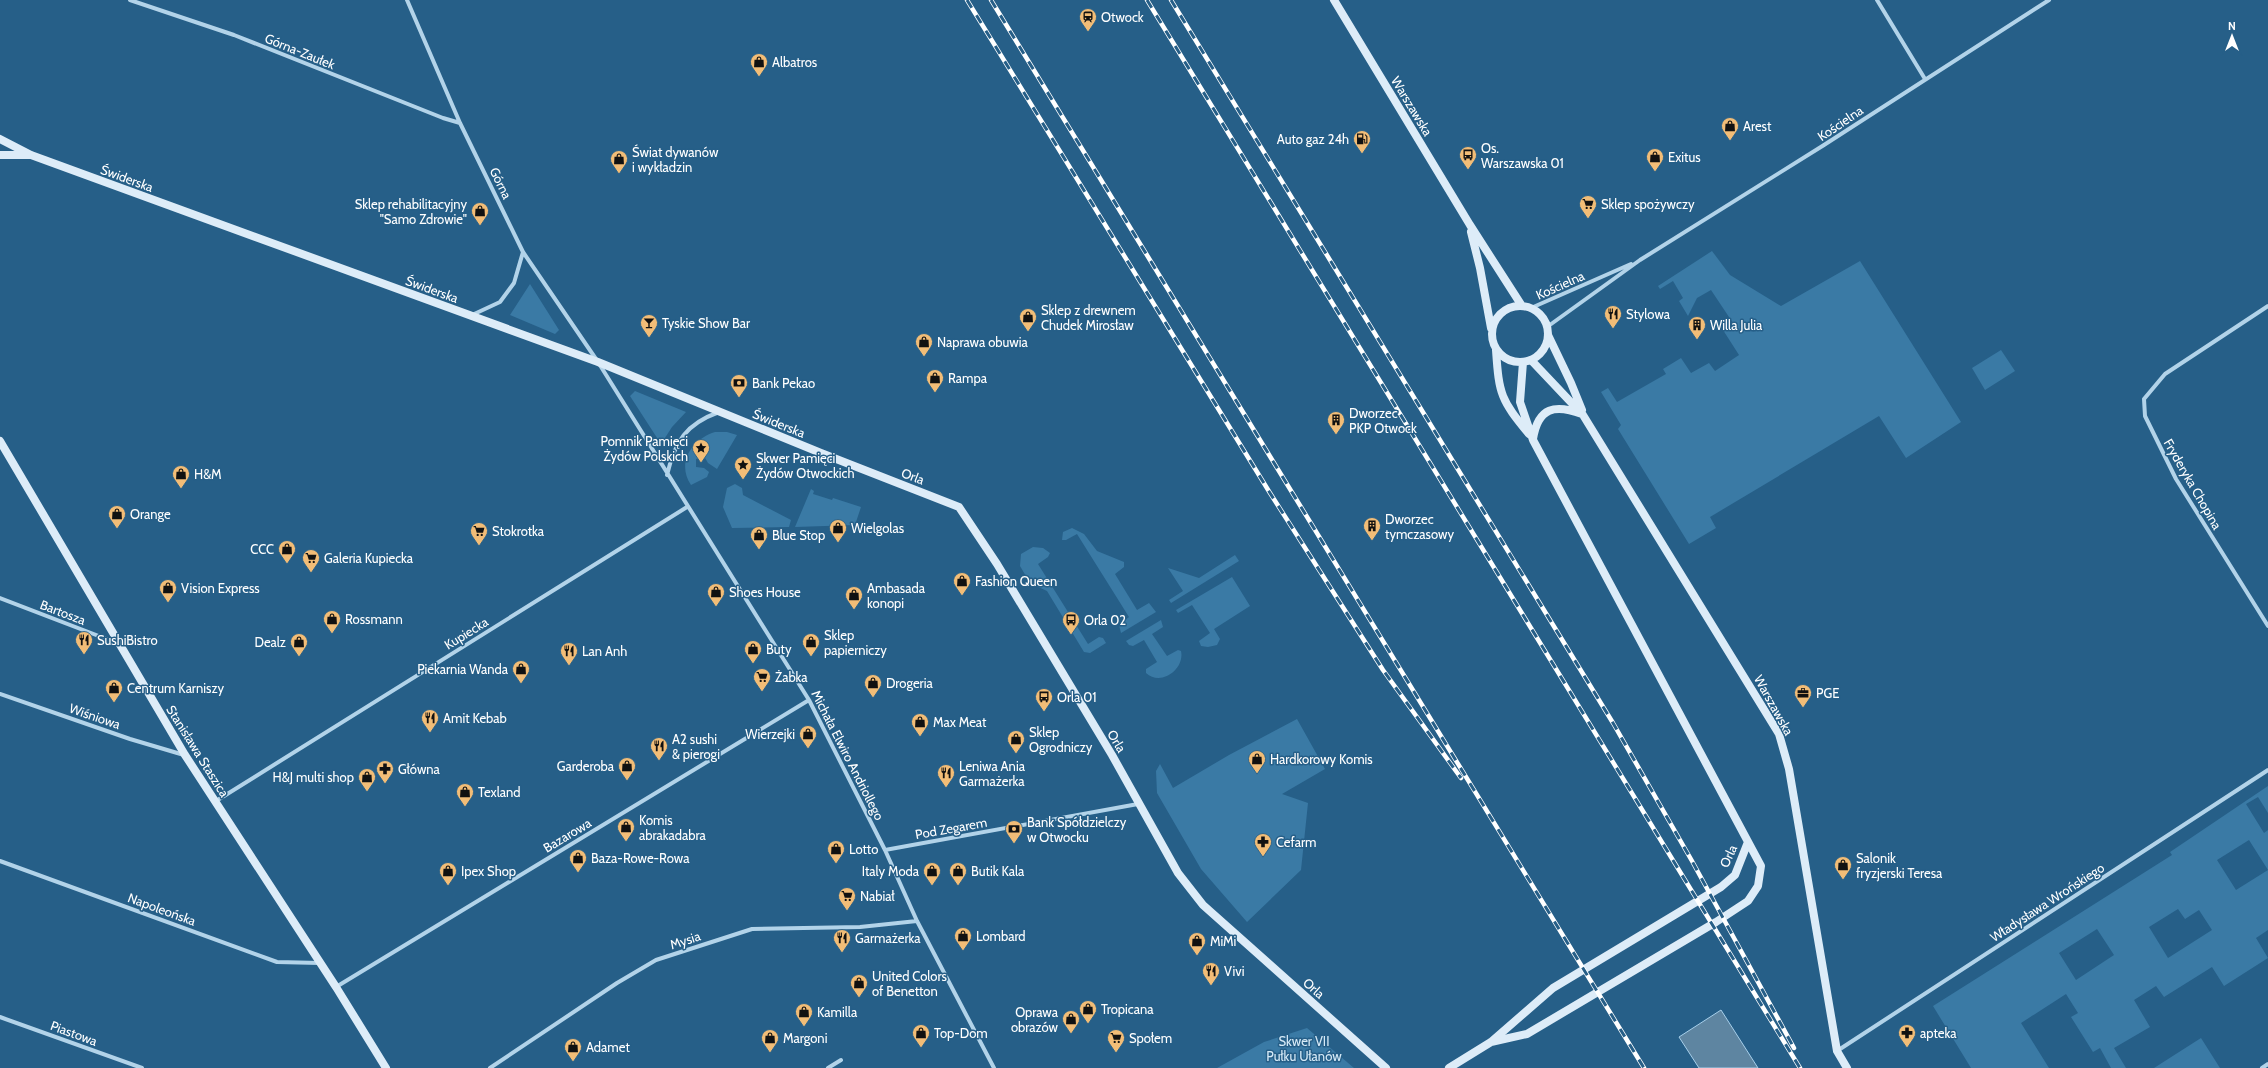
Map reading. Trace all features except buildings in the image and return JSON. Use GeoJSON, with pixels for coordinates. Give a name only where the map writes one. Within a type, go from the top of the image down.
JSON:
{"type":"FeatureCollection","features":[{"type":"Feature","properties":{"kind":"main road","name":"Warszawska"},"geometry":{"type":"LineString","coordinates":[[1334,0],[1470,225],[1522,306]]}},
{"type":"Feature","properties":{"kind":"main road","name":"Świderska"},"geometry":{"type":"LineString","coordinates":[[0,139],[31,155],[598,362],[821,453]]}},
{"type":"Feature","properties":{"kind":"main road","name":"Świderska"},"geometry":{"type":"LineString","coordinates":[[0,155],[31,155]]}},
{"type":"Feature","properties":{"kind":"main road","name":"Warszawska"},"geometry":{"type":"LineString","coordinates":[[1470,225],[1480,268],[1491,334]]}},
{"type":"Feature","properties":{"kind":"main road"},"geometry":{"type":"LineString","coordinates":[[1496,350],[1508,360],[1527,361],[1543,350],[1547,331],[1544,319],[1531,308],[1522,306],[1504,310],[1497,316],[1491,334],[1496,350],[1498,384],[1503,399],[1533,440],[1748,842]]}},
{"type":"Feature","properties":{"kind":"main road","name":"Warszawska"},"geometry":{"type":"LineString","coordinates":[[1547,331],[1571,383],[1583,415],[1779,734],[1790,776],[1837,1052],[1847,1068]]}},
{"type":"Feature","properties":{"kind":"main road","name":"Warszawska"},"geometry":{"type":"LineString","coordinates":[[1527,361],[1583,415]]}},
{"type":"Feature","properties":{"kind":"main road"},"geometry":{"type":"LineString","coordinates":[[1527,361],[1520,402],[1533,440]]}},
{"type":"Feature","properties":{"kind":"main road"},"geometry":{"type":"LineString","coordinates":[[1533,440],[1535,428],[1547,411],[1556,408],[1568,409],[1583,415]]}},
{"type":"Feature","properties":{"kind":"main road","name":"Stanisława Staszica"},"geometry":{"type":"LineString","coordinates":[[0,441],[185,755],[336,987],[386,1068]]}},
{"type":"Feature","properties":{"kind":"main road","name":"Orla"},"geometry":{"type":"LineString","coordinates":[[821,453],[959,507],[997,564],[1112,756],[1178,873],[1203,905],[1386,1068]]}},
{"type":"Feature","properties":{"kind":"main road","name":"Orla"},"geometry":{"type":"LineString","coordinates":[[1449,1068],[1491,1042],[1553,988],[1721,887],[1735,875],[1748,842]]}},
{"type":"Feature","properties":{"kind":"main road","name":"Orla"},"geometry":{"type":"LineString","coordinates":[[1491,1042],[1527,1034],[1716,922],[1748,901],[1758,886],[1761,866],[1748,842]]}},
{"type":"Feature","properties":{"kind":"street","name":"Górna-Zaułek"},"geometry":{"type":"LineString","coordinates":[[130,0],[234,35],[442,118],[460,123]]}},
{"type":"Feature","properties":{"kind":"street","name":"Górna"},"geometry":{"type":"LineString","coordinates":[[407,0],[460,123],[523,252],[598,362]]}},
{"type":"Feature","properties":{"kind":"street"},"geometry":{"type":"LineString","coordinates":[[1877,0],[1925,79]]}},
{"type":"Feature","properties":{"kind":"street","name":"Kościelna"},"geometry":{"type":"LineString","coordinates":[[1547,331],[1640,260],[1824,145],[2050,0]]}},
{"type":"Feature","properties":{"kind":"street"},"geometry":{"type":"LineString","coordinates":[[470,316],[500,302],[514,283],[523,252]]}},
{"type":"Feature","properties":{"kind":"street","name":"Kościelna"},"geometry":{"type":"LineString","coordinates":[[1531,308],[1640,260]]}},
{"type":"Feature","properties":{"kind":"street","name":"Fryderyka Chopina"},"geometry":{"type":"LineString","coordinates":[[2268,306],[2165,374],[2144,399],[2145,416],[2158,446],[2268,626]]}},
{"type":"Feature","properties":{"kind":"street","name":"Michała Elwiro Andriollego"},"geometry":{"type":"LineString","coordinates":[[598,362],[686,507],[809,700],[885,850],[917,921],[994,1068]]}},
{"type":"Feature","properties":{"kind":"street"},"geometry":{"type":"LineString","coordinates":[[667,475],[680,438],[704,418],[720,412]]}},
{"type":"Feature","properties":{"kind":"street","name":"Kupiecka"},"geometry":{"type":"LineString","coordinates":[[216,801],[686,507]]}},
{"type":"Feature","properties":{"kind":"street","name":"Bartosza"},"geometry":{"type":"LineString","coordinates":[[0,598],[120,644]]}},
{"type":"Feature","properties":{"kind":"street","name":"Wiśniowa"},"geometry":{"type":"LineString","coordinates":[[0,694],[130,739],[185,755]]}},
{"type":"Feature","properties":{"kind":"street","name":"Bazarowa"},"geometry":{"type":"LineString","coordinates":[[336,987],[809,700]]}},
{"type":"Feature","properties":{"kind":"street","name":"Władysława Wrońskiego"},"geometry":{"type":"LineString","coordinates":[[1837,1052],[2268,770]]}},
{"type":"Feature","properties":{"kind":"street","name":"Pod Zegarem"},"geometry":{"type":"LineString","coordinates":[[885,850],[1138,804]]}},
{"type":"Feature","properties":{"kind":"street","name":"Napoleońska"},"geometry":{"type":"LineString","coordinates":[[0,861],[277,962],[320,963]]}},
{"type":"Feature","properties":{"kind":"street","name":"Mysia"},"geometry":{"type":"LineString","coordinates":[[490,1068],[617,982],[656,960],[752,929],[860,927],[917,921]]}},
{"type":"Feature","properties":{"kind":"street","name":"Piastowa"},"geometry":{"type":"LineString","coordinates":[[0,1017],[142,1068]]}},
{"type":"Feature","properties":{"kind":"street"},"geometry":{"type":"LineString","coordinates":[[828,1068],[841,1060]]}},
{"type":"Feature","properties":{"kind":"street"},"geometry":{"type":"LineString","coordinates":[[2262,1068],[2268,1064]]}},
{"type":"Feature","properties":{"kind":"green space"},"geometry":{"type":"Polygon","coordinates":[[[1712,251],[1730,275],[1781,306],[1860,261],[1961,422],[1906,458],[1879,416],[1710,517],[1716,528],[1689,544],[1618,429],[1621,425],[1601,392],[1608,388],[1617,402],[1666,374],[1663,369],[1681,358],[1691,373],[1709,363],[1715,371],[1739,355],[1723,330],[1733,323],[1711,290],[1697,298],[1688,316],[1679,301],[1683,298],[1673,281],[1660,289],[1658,286],[1712,251]]]}},
{"type":"Feature","properties":{"kind":"green space"},"geometry":{"type":"Polygon","coordinates":[[[530,284],[559,330],[555,334],[510,315],[530,284]]]}},
{"type":"Feature","properties":{"kind":"green space"},"geometry":{"type":"Polygon","coordinates":[[[2001,350],[2015,371],[1985,390],[1972,368],[2001,350]]]}},
{"type":"Feature","properties":{"kind":"green space"},"geometry":{"type":"Polygon","coordinates":[[[635,391],[686,412],[672,427],[661,444],[630,396],[635,391]]]}},
{"type":"Feature","properties":{"kind":"green space","name":"Skwer Pamięci Żydów Otwockich"},"geometry":{"type":"Polygon","coordinates":[[[715,432],[727,432],[737,435],[717,469],[708,463],[704,456],[696,459],[696,467],[704,468],[709,472],[707,477],[691,485],[685,468],[689,453],[699,440],[715,432]]]}},
{"type":"Feature","properties":{"kind":"green space"},"geometry":{"type":"Polygon","coordinates":[[[735,484],[742,488],[743,495],[791,520],[789,527],[732,528],[723,507],[727,488],[735,484]]]}},
{"type":"Feature","properties":{"kind":"green space"},"geometry":{"type":"Polygon","coordinates":[[[811,489],[814,491],[813,494],[832,500],[833,498],[861,507],[855,525],[795,527],[811,489]]]}},
{"type":"Feature","properties":{"kind":"green space"},"geometry":{"type":"Polygon","coordinates":[[[1072,528],[1084,534],[1097,551],[1124,562],[1124,567],[1115,574],[1137,610],[1149,603],[1156,612],[1121,633],[1119,625],[1129,617],[1077,534],[1066,540],[1062,540],[1063,532],[1072,528]]]}},
{"type":"Feature","properties":{"kind":"green space"},"geometry":{"type":"Polygon","coordinates":[[[1033,547],[1043,548],[1050,553],[1048,557],[1038,564],[1088,644],[1099,637],[1103,638],[1106,643],[1090,653],[1084,652],[1047,591],[1030,583],[1020,566],[1021,554],[1033,547]]]}},
{"type":"Feature","properties":{"kind":"green space"},"geometry":{"type":"Polygon","coordinates":[[[1235,555],[1239,561],[1171,603],[1169,600],[1183,591],[1168,568],[1199,578],[1235,555]]]}},
{"type":"Feature","properties":{"kind":"green space"},"geometry":{"type":"Polygon","coordinates":[[[1232,577],[1250,606],[1214,629],[1220,639],[1217,645],[1208,647],[1201,646],[1199,641],[1210,633],[1192,605],[1178,613],[1176,610],[1232,577]]]}},
{"type":"Feature","properties":{"kind":"green space"},"geometry":{"type":"Polygon","coordinates":[[[1161,620],[1163,627],[1152,634],[1167,656],[1178,650],[1181,651],[1181,658],[1176,670],[1165,677],[1158,678],[1152,677],[1146,673],[1146,669],[1157,662],[1144,640],[1133,646],[1129,645],[1126,641],[1161,620]]]}},
{"type":"Feature","properties":{"kind":"green space"},"geometry":{"type":"Polygon","coordinates":[[[1297,719],[1325,769],[1282,794],[1308,803],[1301,870],[1247,922],[1201,869],[1157,793],[1156,771],[1160,764],[1173,788],[1229,755],[1297,719]]]}},
{"type":"Feature","properties":{"kind":"green space"},"geometry":{"type":"Polygon","coordinates":[[[2268,786],[2268,813],[2258,797],[2246,804],[2264,833],[2268,830],[2268,870],[2268,930],[2256,938],[2268,958],[2224,986],[2212,967],[2164,997],[2156,986],[2134,1000],[2150,1027],[2114,1048],[2126,1068],[2111,1068],[2100,1048],[2093,1052],[2071,1017],[2078,1013],[2066,994],[2021,1023],[2049,1068],[1971,1068],[1933,1006],[2172,855],[2170,852],[2268,786]],[[2249,840],[2217,860],[2236,890],[2268,870],[2249,840]],[[2178,909],[2149,927],[2168,958],[2212,930],[2199,910],[2185,919],[2178,909]],[[2097,929],[2059,953],[2076,980],[2114,955],[2097,929]]]}},
{"type":"Feature","properties":{"kind":"green space","name":"Skwer VII Pułku Ułanów"},"geometry":{"type":"Polygon","coordinates":[[[1307,1028],[1354,1068],[1217,1068],[1264,1042],[1307,1028]]]}},
{"type":"Feature","properties":{"kind":"green space"},"geometry":{"type":"Polygon","coordinates":[[[2201,1038],[2220,1068],[2154,1068],[2201,1038]]]}},
{"type":"Feature","properties":{"kind":"shaded area"},"geometry":{"type":"Polygon","coordinates":[[[1721,1010],[1758,1068],[1699,1068],[1679,1037],[1721,1010]]]}},
{"type":"Feature","properties":{"kind":"railway"},"geometry":{"type":"LineString","coordinates":[[967,0],[1270,493],[1383,670],[1461,778]]}},
{"type":"Feature","properties":{"kind":"railway"},"geometry":{"type":"LineString","coordinates":[[991,0],[1644,1068]]}},
{"type":"Feature","properties":{"kind":"railway"},"geometry":{"type":"LineString","coordinates":[[1147,0],[1800,1068]]}},
{"type":"Feature","properties":{"kind":"railway"},"geometry":{"type":"LineString","coordinates":[[1171,0],[1613,723],[1692,861],[1794,1048]]}},
{"type":"Feature","properties":{"kind":"place","name":"Otwock"},"geometry":{"type":"Point","coordinates":[1088,32]}},
{"type":"Feature","properties":{"kind":"place","name":"Albatros"},"geometry":{"type":"Point","coordinates":[759,77]}},
{"type":"Feature","properties":{"kind":"place","name":"Arest"},"geometry":{"type":"Point","coordinates":[1730,141]}},
{"type":"Feature","properties":{"kind":"place","name":"Auto gaz 24h"},"geometry":{"type":"Point","coordinates":[1362,154]}},
{"type":"Feature","properties":{"kind":"place","name":"Os. Warszawska 01"},"geometry":{"type":"Point","coordinates":[1468,170]}},
{"type":"Feature","properties":{"kind":"place","name":"Exitus"},"geometry":{"type":"Point","coordinates":[1655,172]}},
{"type":"Feature","properties":{"kind":"place","name":"Świat dywanów i wykładzin"},"geometry":{"type":"Point","coordinates":[619,174]}},
{"type":"Feature","properties":{"kind":"place","name":"Sklep spożywczy"},"geometry":{"type":"Point","coordinates":[1588,219]}},
{"type":"Feature","properties":{"kind":"place","name":"Sklep rehabilitacyjny \"Samo Zdrowie\""},"geometry":{"type":"Point","coordinates":[480,226]}},
{"type":"Feature","properties":{"kind":"place","name":"Stylowa"},"geometry":{"type":"Point","coordinates":[1613,329]}},
{"type":"Feature","properties":{"kind":"place","name":"Sklep z drewnem Chudek Mirosław"},"geometry":{"type":"Point","coordinates":[1028,332]}},
{"type":"Feature","properties":{"kind":"place","name":"Tyskie Show Bar"},"geometry":{"type":"Point","coordinates":[649,338]}},
{"type":"Feature","properties":{"kind":"place","name":"Willa Julia"},"geometry":{"type":"Point","coordinates":[1697,340]}},
{"type":"Feature","properties":{"kind":"place","name":"Naprawa obuwia"},"geometry":{"type":"Point","coordinates":[924,357]}},
{"type":"Feature","properties":{"kind":"place","name":"Rampa"},"geometry":{"type":"Point","coordinates":[935,393]}},
{"type":"Feature","properties":{"kind":"place","name":"Bank Pekao"},"geometry":{"type":"Point","coordinates":[739,398]}},
{"type":"Feature","properties":{"kind":"place","name":"Dworzec PKP Otwock"},"geometry":{"type":"Point","coordinates":[1336,435]}},
{"type":"Feature","properties":{"kind":"place","name":"Pomnik Pamięci Żydów Polskich"},"geometry":{"type":"Point","coordinates":[701,463]}},
{"type":"Feature","properties":{"kind":"place","name":"Skwer Pamięci Żydów Otwockich"},"geometry":{"type":"Point","coordinates":[743,480]}},
{"type":"Feature","properties":{"kind":"place","name":"H&M"},"geometry":{"type":"Point","coordinates":[181,489]}},
{"type":"Feature","properties":{"kind":"place","name":"Orange"},"geometry":{"type":"Point","coordinates":[117,529]}},
{"type":"Feature","properties":{"kind":"place","name":"Dworzec tymczasowy"},"geometry":{"type":"Point","coordinates":[1372,541]}},
{"type":"Feature","properties":{"kind":"place","name":"Wielgolas"},"geometry":{"type":"Point","coordinates":[838,543]}},
{"type":"Feature","properties":{"kind":"place","name":"Stokrotka"},"geometry":{"type":"Point","coordinates":[479,546]}},
{"type":"Feature","properties":{"kind":"place","name":"Blue Stop"},"geometry":{"type":"Point","coordinates":[759,550]}},
{"type":"Feature","properties":{"kind":"place","name":"CCC"},"geometry":{"type":"Point","coordinates":[287,564]}},
{"type":"Feature","properties":{"kind":"place","name":"Galeria Kupiecka"},"geometry":{"type":"Point","coordinates":[311,573]}},
{"type":"Feature","properties":{"kind":"place","name":"Fashion Queen"},"geometry":{"type":"Point","coordinates":[962,596]}},
{"type":"Feature","properties":{"kind":"place","name":"Vision Express"},"geometry":{"type":"Point","coordinates":[168,603]}},
{"type":"Feature","properties":{"kind":"place","name":"Shoes House"},"geometry":{"type":"Point","coordinates":[716,607]}},
{"type":"Feature","properties":{"kind":"place","name":"Ambasada konopi"},"geometry":{"type":"Point","coordinates":[854,610]}},
{"type":"Feature","properties":{"kind":"place","name":"Rossmann"},"geometry":{"type":"Point","coordinates":[332,634]}},
{"type":"Feature","properties":{"kind":"place","name":"Orla 02"},"geometry":{"type":"Point","coordinates":[1071,635]}},
{"type":"Feature","properties":{"kind":"place","name":"SushiBistro"},"geometry":{"type":"Point","coordinates":[84,655]}},
{"type":"Feature","properties":{"kind":"place","name":"Dealz"},"geometry":{"type":"Point","coordinates":[299,657]}},
{"type":"Feature","properties":{"kind":"place","name":"Sklep papierniczy"},"geometry":{"type":"Point","coordinates":[811,657]}},
{"type":"Feature","properties":{"kind":"place","name":"Buty"},"geometry":{"type":"Point","coordinates":[753,664]}},
{"type":"Feature","properties":{"kind":"place","name":"Lan Anh"},"geometry":{"type":"Point","coordinates":[569,666]}},
{"type":"Feature","properties":{"kind":"place","name":"Piekarnia Wanda"},"geometry":{"type":"Point","coordinates":[521,684]}},
{"type":"Feature","properties":{"kind":"place","name":"Żabka"},"geometry":{"type":"Point","coordinates":[762,692]}},
{"type":"Feature","properties":{"kind":"place","name":"Drogeria"},"geometry":{"type":"Point","coordinates":[873,698]}},
{"type":"Feature","properties":{"kind":"place","name":"Centrum Karniszy"},"geometry":{"type":"Point","coordinates":[114,703]}},
{"type":"Feature","properties":{"kind":"place","name":"PGE"},"geometry":{"type":"Point","coordinates":[1803,708]}},
{"type":"Feature","properties":{"kind":"place","name":"Orla 01"},"geometry":{"type":"Point","coordinates":[1044,712]}},
{"type":"Feature","properties":{"kind":"place","name":"Amit Kebab"},"geometry":{"type":"Point","coordinates":[430,733]}},
{"type":"Feature","properties":{"kind":"place","name":"Max Meat"},"geometry":{"type":"Point","coordinates":[920,737]}},
{"type":"Feature","properties":{"kind":"place","name":"Wierzejki"},"geometry":{"type":"Point","coordinates":[808,749]}},
{"type":"Feature","properties":{"kind":"place","name":"Sklep Ogrodniczy"},"geometry":{"type":"Point","coordinates":[1016,754]}},
{"type":"Feature","properties":{"kind":"place","name":"A2 sushi & pierogi"},"geometry":{"type":"Point","coordinates":[659,761]}},
{"type":"Feature","properties":{"kind":"place","name":"Hardkorowy Komis"},"geometry":{"type":"Point","coordinates":[1257,774]}},
{"type":"Feature","properties":{"kind":"place","name":"Garderoba"},"geometry":{"type":"Point","coordinates":[627,781]}},
{"type":"Feature","properties":{"kind":"place","name":"Główna"},"geometry":{"type":"Point","coordinates":[385,784]}},
{"type":"Feature","properties":{"kind":"place","name":"Leniwa Ania Garmażerka"},"geometry":{"type":"Point","coordinates":[946,788]}},
{"type":"Feature","properties":{"kind":"place","name":"H&J multi shop"},"geometry":{"type":"Point","coordinates":[367,792]}},
{"type":"Feature","properties":{"kind":"place","name":"Texland"},"geometry":{"type":"Point","coordinates":[465,807]}},
{"type":"Feature","properties":{"kind":"place","name":"Komis abrakadabra"},"geometry":{"type":"Point","coordinates":[626,842]}},
{"type":"Feature","properties":{"kind":"place","name":"Bank Spółdzielczy w Otwocku"},"geometry":{"type":"Point","coordinates":[1014,844]}},
{"type":"Feature","properties":{"kind":"place","name":"Cefarm"},"geometry":{"type":"Point","coordinates":[1263,857]}},
{"type":"Feature","properties":{"kind":"place","name":"Lotto"},"geometry":{"type":"Point","coordinates":[836,864]}},
{"type":"Feature","properties":{"kind":"place","name":"Baza-Rowe-Rowa"},"geometry":{"type":"Point","coordinates":[578,873]}},
{"type":"Feature","properties":{"kind":"place","name":"Salonik fryzjerski Teresa"},"geometry":{"type":"Point","coordinates":[1843,880]}},
{"type":"Feature","properties":{"kind":"place","name":"Ipex Shop"},"geometry":{"type":"Point","coordinates":[448,886]}},
{"type":"Feature","properties":{"kind":"place","name":"Italy Moda"},"geometry":{"type":"Point","coordinates":[932,886]}},
{"type":"Feature","properties":{"kind":"place","name":"Butik Kala"},"geometry":{"type":"Point","coordinates":[958,886]}},
{"type":"Feature","properties":{"kind":"place","name":"Nabiał"},"geometry":{"type":"Point","coordinates":[847,911]}},
{"type":"Feature","properties":{"kind":"place","name":"Lombard"},"geometry":{"type":"Point","coordinates":[963,951]}},
{"type":"Feature","properties":{"kind":"place","name":"Garmażerka"},"geometry":{"type":"Point","coordinates":[842,953]}},
{"type":"Feature","properties":{"kind":"place","name":"MiMi"},"geometry":{"type":"Point","coordinates":[1197,956]}},
{"type":"Feature","properties":{"kind":"place","name":"Vivi"},"geometry":{"type":"Point","coordinates":[1211,986]}},
{"type":"Feature","properties":{"kind":"place","name":"United Colors of Benetton"},"geometry":{"type":"Point","coordinates":[859,998]}},
{"type":"Feature","properties":{"kind":"place","name":"Tropicana"},"geometry":{"type":"Point","coordinates":[1088,1024]}},
{"type":"Feature","properties":{"kind":"place","name":"Kamilla"},"geometry":{"type":"Point","coordinates":[804,1027]}},
{"type":"Feature","properties":{"kind":"place","name":"Oprawa obrazów"},"geometry":{"type":"Point","coordinates":[1071,1034]}},
{"type":"Feature","properties":{"kind":"place","name":"Top-Dom"},"geometry":{"type":"Point","coordinates":[921,1048]}},
{"type":"Feature","properties":{"kind":"place","name":"apteka"},"geometry":{"type":"Point","coordinates":[1907,1048]}},
{"type":"Feature","properties":{"kind":"place","name":"Margoni"},"geometry":{"type":"Point","coordinates":[770,1053]}},
{"type":"Feature","properties":{"kind":"place","name":"Społem"},"geometry":{"type":"Point","coordinates":[1116,1053]}},
{"type":"Feature","properties":{"kind":"place","name":"Adamet"},"geometry":{"type":"Point","coordinates":[573,1062]}}]}
